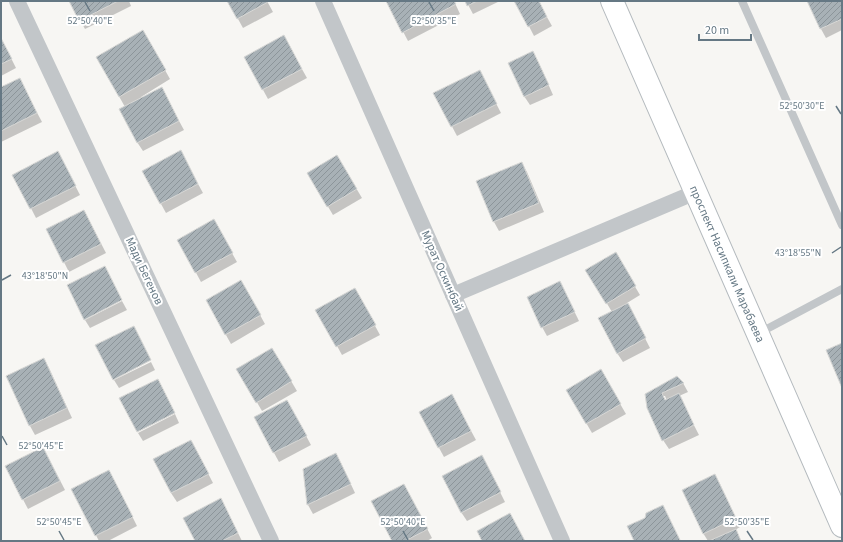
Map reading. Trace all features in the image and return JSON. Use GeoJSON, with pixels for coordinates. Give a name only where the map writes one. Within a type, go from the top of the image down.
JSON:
{"type":"FeatureCollection","features":[{"type":"Feature","properties":{"kind":"main road","name":"проспект Насипкали Марабаева"},"geometry":{"type":"LineString","coordinates":[[612,1],[842,526]]}},
{"type":"Feature","properties":{"kind":"street","name":"Мади Бегенов"},"geometry":{"type":"LineString","coordinates":[[17,1],[271,541]]}},
{"type":"Feature","properties":{"kind":"street","name":"Мурат Оскинбай"},"geometry":{"type":"LineString","coordinates":[[323,1],[562,541]]}},
{"type":"Feature","properties":{"kind":"street"},"geometry":{"type":"LineString","coordinates":[[453,296],[696,192]]}},
{"type":"Feature","properties":{"kind":"lane"},"geometry":{"type":"LineString","coordinates":[[742,1],[842,225]]}},
{"type":"Feature","properties":{"kind":"lane"},"geometry":{"type":"LineString","coordinates":[[758,333],[842,290]]}},
{"type":"Feature","properties":{"kind":"building"},"geometry":{"type":"Polygon","coordinates":[[[69,1],[118,1],[79,21],[69,1]]]}},
{"type":"Feature","properties":{"kind":"building"},"geometry":{"type":"Polygon","coordinates":[[[227,1],[268,1],[268,2],[237,19],[227,1]]]}},
{"type":"Feature","properties":{"kind":"building"},"geometry":{"type":"Polygon","coordinates":[[[386,1],[454,1],[456,4],[402,33],[386,1]]]}},
{"type":"Feature","properties":{"kind":"building"},"geometry":{"type":"Polygon","coordinates":[[[465,1],[477,1],[467,6],[465,1]]]}},
{"type":"Feature","properties":{"kind":"building"},"geometry":{"type":"Polygon","coordinates":[[[514,1],[539,1],[547,17],[528,27],[514,1]]]}},
{"type":"Feature","properties":{"kind":"building"},"geometry":{"type":"Polygon","coordinates":[[[807,1],[842,1],[842,19],[820,29],[807,1]]]}},
{"type":"Feature","properties":{"kind":"building"},"geometry":{"type":"Polygon","coordinates":[[[143,30],[166,70],[119,97],[96,57],[143,30]]]}},
{"type":"Feature","properties":{"kind":"building"},"geometry":{"type":"Polygon","coordinates":[[[284,35],[302,69],[262,90],[244,57],[284,35]]]}},
{"type":"Feature","properties":{"kind":"building"},"geometry":{"type":"Polygon","coordinates":[[[1,38],[12,59],[1,64],[1,38]]]}},
{"type":"Feature","properties":{"kind":"building"},"geometry":{"type":"Polygon","coordinates":[[[533,51],[549,85],[524,97],[508,63],[533,51]]]}},
{"type":"Feature","properties":{"kind":"building"},"geometry":{"type":"Polygon","coordinates":[[[480,70],[497,104],[451,127],[433,93],[480,70]]]}},
{"type":"Feature","properties":{"kind":"building"},"geometry":{"type":"Polygon","coordinates":[[[20,78],[37,113],[1,131],[1,87],[20,78]]]}},
{"type":"Feature","properties":{"kind":"building"},"geometry":{"type":"Polygon","coordinates":[[[162,87],[179,121],[137,143],[119,109],[162,87]]]}},
{"type":"Feature","properties":{"kind":"building"},"geometry":{"type":"Polygon","coordinates":[[[181,150],[198,184],[160,204],[142,171],[181,150]]]}},
{"type":"Feature","properties":{"kind":"building"},"geometry":{"type":"Polygon","coordinates":[[[58,151],[76,186],[30,209],[12,175],[58,151]]]}},
{"type":"Feature","properties":{"kind":"building"},"geometry":{"type":"Polygon","coordinates":[[[337,155],[357,189],[327,207],[307,173],[337,155]]]}},
{"type":"Feature","properties":{"kind":"building"},"geometry":{"type":"Polygon","coordinates":[[[522,162],[539,203],[493,222],[476,181],[522,162]]]}},
{"type":"Feature","properties":{"kind":"building"},"geometry":{"type":"Polygon","coordinates":[[[84,210],[101,244],[63,263],[46,229],[84,210]]]}},
{"type":"Feature","properties":{"kind":"building"},"geometry":{"type":"Polygon","coordinates":[[[214,219],[233,253],[195,273],[177,240],[214,219]]]}},
{"type":"Feature","properties":{"kind":"building"},"geometry":{"type":"Polygon","coordinates":[[[616,252],[636,286],[606,304],[585,270],[616,252]]]}},
{"type":"Feature","properties":{"kind":"building"},"geometry":{"type":"Polygon","coordinates":[[[105,266],[122,300],[84,320],[67,285],[105,266]]]}},
{"type":"Feature","properties":{"kind":"building"},"geometry":{"type":"Polygon","coordinates":[[[241,280],[261,315],[225,335],[206,300],[241,280]]]}},
{"type":"Feature","properties":{"kind":"building"},"geometry":{"type":"Polygon","coordinates":[[[560,281],[575,312],[541,328],[527,297],[560,281]]]}},
{"type":"Feature","properties":{"kind":"building"},"geometry":{"type":"Polygon","coordinates":[[[355,288],[376,325],[336,347],[315,310],[355,288]]]}},
{"type":"Feature","properties":{"kind":"building"},"geometry":{"type":"Polygon","coordinates":[[[628,303],[646,338],[617,354],[598,318],[628,303]]]}},
{"type":"Feature","properties":{"kind":"building"},"geometry":{"type":"Polygon","coordinates":[[[134,326],[151,360],[113,380],[95,345],[134,326]]]}},
{"type":"Feature","properties":{"kind":"building"},"geometry":{"type":"Polygon","coordinates":[[[842,343],[842,388],[826,350],[842,343]]]}},
{"type":"Feature","properties":{"kind":"building"},"geometry":{"type":"Polygon","coordinates":[[[272,348],[292,381],[256,403],[236,369],[272,348]]]}},
{"type":"Feature","properties":{"kind":"building"},"geometry":{"type":"Polygon","coordinates":[[[44,358],[67,408],[29,426],[6,376],[44,358]]]}},
{"type":"Feature","properties":{"kind":"building"},"geometry":{"type":"Polygon","coordinates":[[[601,369],[621,404],[586,424],[566,390],[601,369]]]}},
{"type":"Feature","properties":{"kind":"building"},"geometry":{"type":"Polygon","coordinates":[[[677,376],[684,383],[662,393],[665,400],[679,393],[694,425],[662,441],[647,408],[645,394],[677,376]]]}},
{"type":"Feature","properties":{"kind":"building"},"geometry":{"type":"Polygon","coordinates":[[[158,379],[175,413],[137,432],[119,398],[158,379]]]}},
{"type":"Feature","properties":{"kind":"building"},"geometry":{"type":"Polygon","coordinates":[[[452,394],[471,431],[438,448],[419,412],[452,394]]]}},
{"type":"Feature","properties":{"kind":"building"},"geometry":{"type":"Polygon","coordinates":[[[287,400],[307,436],[273,453],[254,417],[287,400]]]}},
{"type":"Feature","properties":{"kind":"building"},"geometry":{"type":"Polygon","coordinates":[[[191,440],[209,474],[171,493],[153,459],[191,440]]]}},
{"type":"Feature","properties":{"kind":"building"},"geometry":{"type":"Polygon","coordinates":[[[43,447],[60,481],[22,500],[5,466],[43,447]]]}},
{"type":"Feature","properties":{"kind":"building"},"geometry":{"type":"Polygon","coordinates":[[[336,453],[351,484],[307,505],[303,469],[336,453]]]}},
{"type":"Feature","properties":{"kind":"building"},"geometry":{"type":"Polygon","coordinates":[[[482,455],[501,492],[461,513],[442,476],[482,455]]]}},
{"type":"Feature","properties":{"kind":"building"},"geometry":{"type":"Polygon","coordinates":[[[109,470],[133,517],[95,536],[71,489],[109,470]]]}},
{"type":"Feature","properties":{"kind":"building"},"geometry":{"type":"Polygon","coordinates":[[[715,474],[736,518],[703,534],[682,490],[715,474]]]}},
{"type":"Feature","properties":{"kind":"building"},"geometry":{"type":"Polygon","coordinates":[[[404,484],[428,529],[405,541],[392,541],[371,501],[404,484]]]}},
{"type":"Feature","properties":{"kind":"building"},"geometry":{"type":"Polygon","coordinates":[[[221,498],[238,533],[222,541],[195,541],[183,518],[221,498]]]}},
{"type":"Feature","properties":{"kind":"building"},"geometry":{"type":"Polygon","coordinates":[[[663,505],[680,540],[634,541],[627,526],[645,518],[646,513],[663,505]]]}},
{"type":"Feature","properties":{"kind":"building"},"geometry":{"type":"Polygon","coordinates":[[[510,513],[525,541],[482,541],[477,531],[510,513]]]}},
{"type":"Feature","properties":{"kind":"building"},"geometry":{"type":"Polygon","coordinates":[[[736,529],[741,541],[709,541],[736,529]]]}}]}
